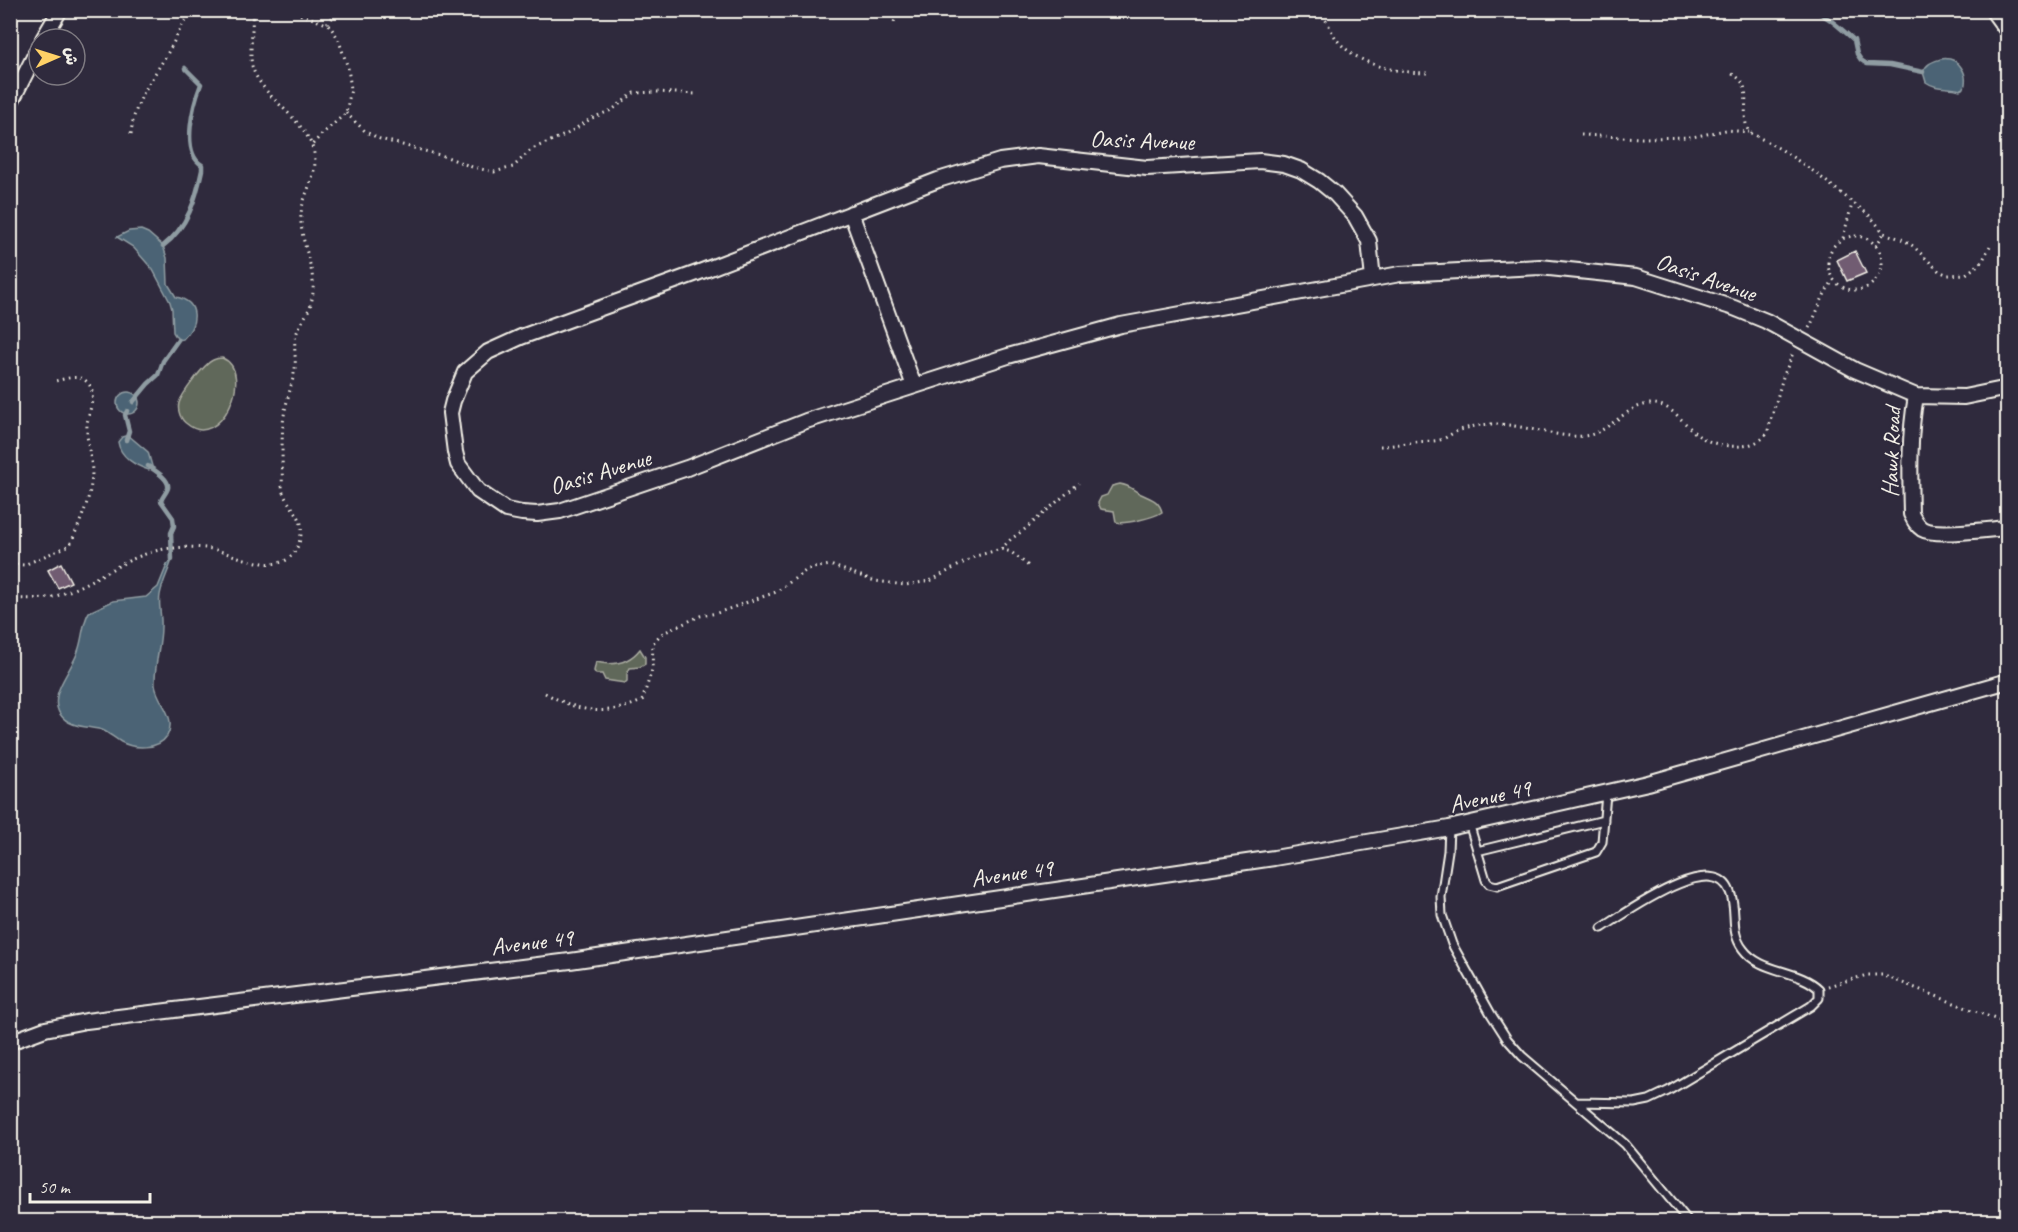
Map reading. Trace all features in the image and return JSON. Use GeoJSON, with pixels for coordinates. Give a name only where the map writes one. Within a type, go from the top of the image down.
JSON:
{"type":"FeatureCollection","features":[{"type":"Feature","properties":{"kind":"street"},"geometry":{"type":"LineString","coordinates":[[50,27],[60,10]]}},
{"type":"Feature","properties":{"kind":"street"},"geometry":{"type":"LineString","coordinates":[[1992,10],[2007,32]]}},
{"type":"Feature","properties":{"kind":"street"},"geometry":{"type":"LineString","coordinates":[[10,104],[27,71]]}},
{"type":"Feature","properties":{"kind":"street","name":"Oasis Avenue"},"geometry":{"type":"LineString","coordinates":[[1373,279],[1369,241],[1355,216],[1335,194],[1319,181],[1301,170],[1284,164],[1260,161],[1147,168],[1038,156],[1000,161],[938,180],[697,273],[521,337],[488,352],[465,372],[453,400],[450,413],[458,464],[478,491],[506,510],[529,514],[560,511],[687,468],[806,421],[1008,356],[1121,325],[1373,279],[1400,274],[1540,267],[1636,277],[1734,308],[1766,321],[1855,370],[1916,396],[1964,397],[2007,388]]}},
{"type":"Feature","properties":{"kind":"street"},"geometry":{"type":"LineString","coordinates":[[851,213],[914,386]]}},
{"type":"Feature","properties":{"kind":"street","name":"Hawk Road"},"geometry":{"type":"LineString","coordinates":[[1916,396],[1911,423],[1910,449],[1911,514],[1916,523],[1923,530],[1935,532],[2007,528]]}},
{"type":"Feature","properties":{"kind":"street","name":"Avenue 49"},"geometry":{"type":"LineString","coordinates":[[10,1042],[45,1029],[86,1021],[581,959],[1274,858],[1449,828],[1606,793],[2007,681]]}},
{"type":"Feature","properties":{"kind":"lane"},"geometry":{"type":"LineString","coordinates":[[1470,823],[1486,880],[1489,884],[1497,886],[1596,852],[1602,842],[1606,793]]}},
{"type":"Feature","properties":{"kind":"lane"},"geometry":{"type":"LineString","coordinates":[[1477,851],[1604,820]]}},
{"type":"Feature","properties":{"kind":"lane"},"geometry":{"type":"LineString","coordinates":[[1449,828],[1441,897],[1442,915],[1452,944],[1507,1039],[1522,1056],[1625,1144],[1689,1221]]}},
{"type":"Feature","properties":{"kind":"lane"},"geometry":{"type":"LineString","coordinates":[[1577,1102],[1634,1103],[1649,1100],[1811,1006],[1819,998],[1819,989],[1811,982],[1761,964],[1744,951],[1733,926],[1730,891],[1725,883],[1715,878],[1698,877],[1676,884],[1602,927]]}},
{"type":"Feature","properties":{"kind":"path"},"geometry":{"type":"LineString","coordinates":[[131,134],[133,115],[138,101],[148,88],[192,10]]}},
{"type":"Feature","properties":{"kind":"path"},"geometry":{"type":"LineString","coordinates":[[10,599],[54,597],[136,559],[168,548],[204,548],[269,564],[282,563],[291,556],[298,545],[302,533],[300,521],[284,499],[282,489],[283,424],[296,363],[295,341],[312,299],[312,274],[302,240],[301,223],[304,197],[314,171],[314,152],[297,123],[259,80],[252,68],[252,10]]}},
{"type":"Feature","properties":{"kind":"path"},"geometry":{"type":"LineString","coordinates":[[289,10],[327,23],[338,38],[348,68],[351,89],[346,113],[321,134],[312,146]]}},
{"type":"Feature","properties":{"kind":"path"},"geometry":{"type":"LineString","coordinates":[[327,23],[340,10]]}},
{"type":"Feature","properties":{"kind":"path"},"geometry":{"type":"LineString","coordinates":[[894,22],[899,10]]}},
{"type":"Feature","properties":{"kind":"path"},"geometry":{"type":"LineString","coordinates":[[1311,10],[1321,14],[1340,42],[1361,58],[1400,72],[1429,73]]}},
{"type":"Feature","properties":{"kind":"path"},"geometry":{"type":"LineString","coordinates":[[1732,74],[1742,80],[1746,88],[1745,119],[1749,132]]}},
{"type":"Feature","properties":{"kind":"path"},"geometry":{"type":"LineString","coordinates":[[346,113],[366,132],[380,139],[494,172],[513,167],[532,149],[567,134],[592,118],[612,110],[634,93],[696,94]]}},
{"type":"Feature","properties":{"kind":"path"},"geometry":{"type":"LineString","coordinates":[[1581,135],[1642,138],[1692,137],[1726,130],[1749,132],[1814,171],[1852,204],[1870,216],[1884,233],[1913,246],[1932,265],[1948,275],[1966,274],[1974,269],[1986,255],[1990,246]]}},
{"type":"Feature","properties":{"kind":"path"},"geometry":{"type":"LineString","coordinates":[[1843,238],[1852,204]]}},
{"type":"Feature","properties":{"kind":"path"},"geometry":{"type":"LineString","coordinates":[[1876,246],[1884,233]]}},
{"type":"Feature","properties":{"kind":"path"},"geometry":{"type":"LineString","coordinates":[[1855,236],[1867,238],[1876,246],[1881,257],[1881,269],[1876,279],[1867,287],[1855,290],[1843,287],[1834,280],[1828,269],[1829,257],[1834,246],[1843,238],[1855,236]]}},
{"type":"Feature","properties":{"kind":"path"},"geometry":{"type":"LineString","coordinates":[[1380,446],[1397,446],[1443,439],[1478,424],[1497,424],[1573,436],[1588,436],[1599,432],[1636,407],[1650,404],[1661,405],[1674,412],[1701,437],[1724,444],[1751,446],[1761,442],[1767,434],[1783,377],[1800,340],[1816,315],[1825,290],[1834,280]]}},
{"type":"Feature","properties":{"kind":"path"},"geometry":{"type":"LineString","coordinates":[[10,564],[24,565],[70,546],[84,512],[92,482],[87,427],[91,387],[80,378],[55,381]]}},
{"type":"Feature","properties":{"kind":"path"},"geometry":{"type":"LineString","coordinates":[[1001,549],[1079,483]]}},
{"type":"Feature","properties":{"kind":"path"},"geometry":{"type":"LineString","coordinates":[[545,693],[585,710],[616,709],[642,701],[652,670],[653,643],[661,634],[692,619],[717,613],[776,592],[808,569],[830,565],[875,581],[905,585],[930,581],[976,555],[1001,549],[1011,552],[1031,568]]}},
{"type":"Feature","properties":{"kind":"path"},"geometry":{"type":"LineString","coordinates":[[1819,989],[1867,975],[1882,975],[2007,1024]]}},
{"type":"Feature","properties":{"kind":"green space"},"geometry":{"type":"Polygon","coordinates":[[[222,358],[232,366],[236,378],[235,392],[222,419],[211,427],[199,430],[183,420],[179,412],[179,403],[204,367],[213,360],[222,358]]]}},
{"type":"Feature","properties":{"kind":"green space"},"geometry":{"type":"Polygon","coordinates":[[[1120,484],[1154,500],[1162,512],[1139,520],[1116,522],[1114,511],[1101,509],[1098,503],[1101,497],[1107,495],[1112,486],[1120,484]]]}},
{"type":"Feature","properties":{"kind":"green space"},"geometry":{"type":"Polygon","coordinates":[[[640,649],[645,657],[645,664],[630,668],[625,683],[605,680],[602,674],[596,674],[594,671],[596,662],[608,664],[620,662],[631,658],[640,649]]]}},
{"type":"Feature","properties":{"kind":"water"},"geometry":{"type":"Polygon","coordinates":[[[1941,59],[1952,60],[1961,67],[1965,77],[1964,88],[1960,90],[1938,87],[1926,82],[1923,72],[1926,67],[1941,59]]]}},
{"type":"Feature","properties":{"kind":"water"},"geometry":{"type":"Polygon","coordinates":[[[141,230],[163,246],[167,258],[168,284],[176,297],[184,300],[193,309],[192,327],[183,339],[178,340],[173,332],[170,302],[153,270],[133,247],[117,237],[129,231],[141,230]]]}},
{"type":"Feature","properties":{"kind":"water"},"geometry":{"type":"Polygon","coordinates":[[[128,392],[136,395],[139,403],[136,411],[128,414],[120,411],[117,403],[120,395],[128,392]]]}},
{"type":"Feature","properties":{"kind":"water"},"geometry":{"type":"Polygon","coordinates":[[[128,435],[148,452],[152,466],[149,470],[134,463],[119,447],[118,442],[122,437],[128,435]]]}},
{"type":"Feature","properties":{"kind":"water"},"geometry":{"type":"Polygon","coordinates":[[[172,560],[160,595],[161,634],[155,678],[157,691],[169,716],[170,729],[167,736],[163,741],[152,746],[132,746],[102,730],[68,722],[60,714],[57,698],[62,682],[78,651],[89,612],[113,601],[146,597],[158,587],[167,565],[172,560]]]}},
{"type":"Feature","properties":{"kind":"building"},"geometry":{"type":"Polygon","coordinates":[[[1855,251],[1866,273],[1847,281],[1837,260],[1855,251]]]}},
{"type":"Feature","properties":{"kind":"building"},"geometry":{"type":"Polygon","coordinates":[[[61,563],[71,582],[58,588],[48,570],[61,563]]]}},
{"type":"Feature","properties":{"kind":"waterway"},"geometry":{"type":"LineString","coordinates":[[1812,10],[1829,19],[1854,40],[1857,54],[1867,64],[1890,65],[1923,72]]}},
{"type":"Feature","properties":{"kind":"waterway"},"geometry":{"type":"LineString","coordinates":[[163,246],[179,230],[190,212],[202,170],[202,165],[195,159],[190,138],[192,114],[201,84],[185,68]]}},
{"type":"Feature","properties":{"kind":"waterway"},"geometry":{"type":"LineString","coordinates":[[133,402],[158,375],[163,361],[178,340]]}},
{"type":"Feature","properties":{"kind":"waterway"},"geometry":{"type":"LineString","coordinates":[[126,440],[129,431],[125,415],[127,411]]}},
{"type":"Feature","properties":{"kind":"waterway"},"geometry":{"type":"LineString","coordinates":[[148,466],[167,481],[167,490],[161,501],[173,518],[172,560]]}}]}
